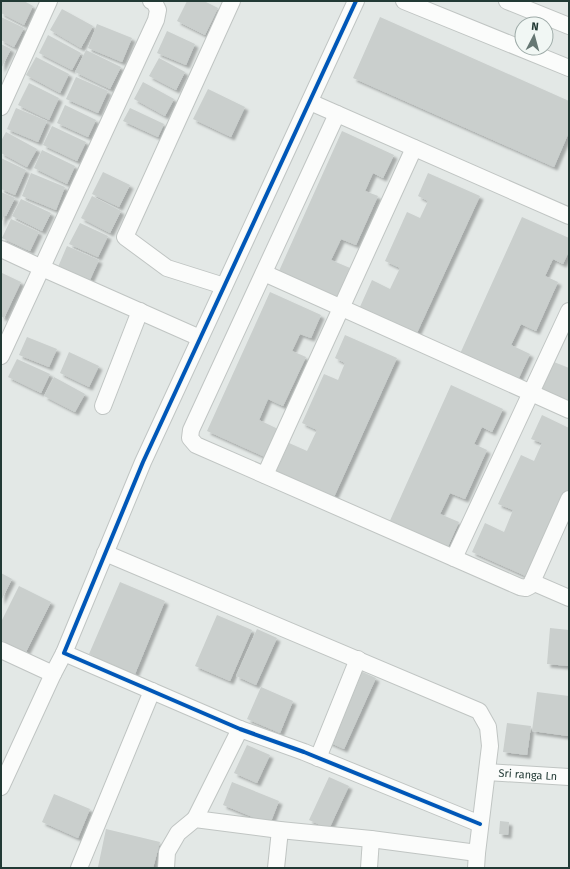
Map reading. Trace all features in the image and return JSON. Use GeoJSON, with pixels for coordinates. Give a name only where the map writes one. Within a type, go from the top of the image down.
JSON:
{"type":"FeatureCollection","features":[{"type":"Feature","properties":{"kind":"street"},"geometry":{"type":"LineString","coordinates":[[1,106],[49,1]]}},
{"type":"Feature","properties":{"kind":"street"},"geometry":{"type":"LineString","coordinates":[[1,356],[156,20],[158,10],[154,2],[150,1]]}},
{"type":"Feature","properties":{"kind":"street"},"geometry":{"type":"LineString","coordinates":[[224,286],[167,268],[126,238],[232,1]]}},
{"type":"Feature","properties":{"kind":"street"},"geometry":{"type":"LineString","coordinates":[[404,1],[568,66]]}},
{"type":"Feature","properties":{"kind":"street"},"geometry":{"type":"LineString","coordinates":[[507,1],[569,26]]}},
{"type":"Feature","properties":{"kind":"street"},"geometry":{"type":"LineString","coordinates":[[1,787],[6,761],[64,653],[143,462],[310,102],[353,2]]}},
{"type":"Feature","properties":{"kind":"street"},"geometry":{"type":"LineString","coordinates":[[310,102],[569,216]]}},
{"type":"Feature","properties":{"kind":"street"},"geometry":{"type":"LineString","coordinates":[[337,114],[191,430],[190,438],[196,445],[520,587],[526,588],[530,586],[532,582],[569,499]]}},
{"type":"Feature","properties":{"kind":"street"},"geometry":{"type":"LineString","coordinates":[[265,475],[414,148]]}},
{"type":"Feature","properties":{"kind":"street"},"geometry":{"type":"LineString","coordinates":[[1,249],[200,338]]}},
{"type":"Feature","properties":{"kind":"street"},"geometry":{"type":"LineString","coordinates":[[264,273],[569,410]]}},
{"type":"Feature","properties":{"kind":"street"},"geometry":{"type":"LineString","coordinates":[[103,406],[140,311]]}},
{"type":"Feature","properties":{"kind":"street"},"geometry":{"type":"LineString","coordinates":[[454,558],[569,311]]}},
{"type":"Feature","properties":{"kind":"street"},"geometry":{"type":"LineString","coordinates":[[105,552],[479,710],[488,727],[490,746],[476,860],[371,839],[280,830],[195,819]]}},
{"type":"Feature","properties":{"kind":"street"},"geometry":{"type":"LineString","coordinates":[[532,582],[569,598]]}},
{"type":"Feature","properties":{"kind":"street"},"geometry":{"type":"LineString","coordinates":[[1,650],[53,674]]}},
{"type":"Feature","properties":{"kind":"street"},"geometry":{"type":"LineString","coordinates":[[64,653],[240,729],[318,758],[480,824]]}},
{"type":"Feature","properties":{"kind":"street"},"geometry":{"type":"LineString","coordinates":[[318,758],[358,659]]}},
{"type":"Feature","properties":{"kind":"street"},"geometry":{"type":"LineString","coordinates":[[79,868],[152,691]]}},
{"type":"Feature","properties":{"kind":"street"},"geometry":{"type":"LineString","coordinates":[[166,868],[167,852],[178,833],[195,819],[240,729]]}},
{"type":"Feature","properties":{"kind":"street","name":"Sri ranga Ln"},"geometry":{"type":"LineString","coordinates":[[487,772],[569,777]]}},
{"type":"Feature","properties":{"kind":"street"},"geometry":{"type":"LineString","coordinates":[[276,868],[280,830]]}},
{"type":"Feature","properties":{"kind":"street"},"geometry":{"type":"LineString","coordinates":[[369,868],[371,839]]}},
{"type":"Feature","properties":{"kind":"building"},"geometry":{"type":"Polygon","coordinates":[[[2,1],[24,1],[33,6],[24,25],[1,13],[2,1]]]}},
{"type":"Feature","properties":{"kind":"building"},"geometry":{"type":"Polygon","coordinates":[[[187,1],[204,1],[218,8],[205,35],[177,21],[187,1]]]}},
{"type":"Feature","properties":{"kind":"building"},"geometry":{"type":"Polygon","coordinates":[[[62,9],[93,26],[81,48],[50,30],[62,9]]]}},
{"type":"Feature","properties":{"kind":"building"},"geometry":{"type":"Polygon","coordinates":[[[1,17],[24,28],[14,47],[1,40],[1,17]]]}},
{"type":"Feature","properties":{"kind":"building"},"geometry":{"type":"Polygon","coordinates":[[[380,17],[569,101],[569,132],[554,167],[353,78],[380,17]]]}},
{"type":"Feature","properties":{"kind":"building"},"geometry":{"type":"Polygon","coordinates":[[[97,24],[132,38],[122,62],[88,48],[97,24]]]}},
{"type":"Feature","properties":{"kind":"building"},"geometry":{"type":"Polygon","coordinates":[[[167,31],[195,44],[186,65],[157,53],[167,31]]]}},
{"type":"Feature","properties":{"kind":"building"},"geometry":{"type":"Polygon","coordinates":[[[48,35],[81,53],[72,70],[39,53],[48,35]]]}},
{"type":"Feature","properties":{"kind":"building"},"geometry":{"type":"Polygon","coordinates":[[[1,44],[11,49],[1,69],[1,44]]]}},
{"type":"Feature","properties":{"kind":"building"},"geometry":{"type":"Polygon","coordinates":[[[86,50],[121,67],[110,89],[75,72],[86,50]]]}},
{"type":"Feature","properties":{"kind":"building"},"geometry":{"type":"Polygon","coordinates":[[[36,57],[69,74],[60,93],[26,75],[36,57]]]}},
{"type":"Feature","properties":{"kind":"building"},"geometry":{"type":"Polygon","coordinates":[[[159,58],[185,72],[176,90],[149,76],[159,58]]]}},
{"type":"Feature","properties":{"kind":"building"},"geometry":{"type":"Polygon","coordinates":[[[76,77],[108,91],[98,113],[66,99],[76,77]]]}},
{"type":"Feature","properties":{"kind":"building"},"geometry":{"type":"Polygon","coordinates":[[[143,82],[174,99],[165,116],[134,99],[143,82]]]}},
{"type":"Feature","properties":{"kind":"building"},"geometry":{"type":"Polygon","coordinates":[[[29,83],[59,98],[49,120],[18,105],[29,83]]]}},
{"type":"Feature","properties":{"kind":"building"},"geometry":{"type":"Polygon","coordinates":[[[208,89],[245,107],[231,137],[193,119],[208,89]]]}},
{"type":"Feature","properties":{"kind":"building"},"geometry":{"type":"Polygon","coordinates":[[[65,105],[96,120],[88,137],[57,123],[65,105]]]}},
{"type":"Feature","properties":{"kind":"building"},"geometry":{"type":"Polygon","coordinates":[[[16,108],[47,121],[38,142],[7,129],[16,108]]]}},
{"type":"Feature","properties":{"kind":"building"},"geometry":{"type":"Polygon","coordinates":[[[130,108],[164,124],[158,137],[123,121],[130,108]]]}},
{"type":"Feature","properties":{"kind":"building"},"geometry":{"type":"Polygon","coordinates":[[[52,126],[86,142],[77,161],[43,145],[52,126]]]}},
{"type":"Feature","properties":{"kind":"building"},"geometry":{"type":"Polygon","coordinates":[[[342,131],[394,155],[383,178],[373,173],[365,191],[378,196],[356,245],[341,239],[331,260],[350,268],[337,297],[279,271],[342,131]]]}},
{"type":"Feature","properties":{"kind":"building"},"geometry":{"type":"Polygon","coordinates":[[[6,132],[37,149],[27,167],[1,153],[1,141],[6,132]]]}},
{"type":"Feature","properties":{"kind":"building"},"geometry":{"type":"Polygon","coordinates":[[[42,150],[75,166],[67,184],[34,168],[42,150]]]}},
{"type":"Feature","properties":{"kind":"building"},"geometry":{"type":"Polygon","coordinates":[[[1,158],[26,170],[15,195],[1,189],[1,158]]]}},
{"type":"Feature","properties":{"kind":"building"},"geometry":{"type":"Polygon","coordinates":[[[103,172],[130,185],[119,207],[92,194],[103,172]]]}},
{"type":"Feature","properties":{"kind":"building"},"geometry":{"type":"Polygon","coordinates":[[[31,173],[65,187],[56,210],[22,196],[31,173]]]}},
{"type":"Feature","properties":{"kind":"building"},"geometry":{"type":"Polygon","coordinates":[[[428,173],[480,196],[416,335],[359,309],[372,280],[390,289],[400,268],[385,261],[407,212],[420,218],[428,201],[418,196],[428,173]]]}},
{"type":"Feature","properties":{"kind":"building"},"geometry":{"type":"Polygon","coordinates":[[[1,192],[15,198],[1,224],[1,192]]]}},
{"type":"Feature","properties":{"kind":"building"},"geometry":{"type":"Polygon","coordinates":[[[92,196],[121,211],[110,233],[81,218],[92,196]]]}},
{"type":"Feature","properties":{"kind":"building"},"geometry":{"type":"Polygon","coordinates":[[[21,199],[51,213],[42,231],[12,216],[21,199]]]}},
{"type":"Feature","properties":{"kind":"building"},"geometry":{"type":"Polygon","coordinates":[[[522,217],[569,238],[569,251],[563,264],[553,259],[545,276],[558,282],[536,331],[521,324],[511,345],[530,354],[517,382],[459,356],[522,217]]]}},
{"type":"Feature","properties":{"kind":"building"},"geometry":{"type":"Polygon","coordinates":[[[11,219],[39,232],[30,251],[2,238],[11,219]]]}},
{"type":"Feature","properties":{"kind":"building"},"geometry":{"type":"Polygon","coordinates":[[[80,223],[108,236],[98,257],[69,244],[80,223]]]}},
{"type":"Feature","properties":{"kind":"building"},"geometry":{"type":"Polygon","coordinates":[[[67,246],[99,260],[89,282],[58,267],[67,246]]]}},
{"type":"Feature","properties":{"kind":"building"},"geometry":{"type":"Polygon","coordinates":[[[2,273],[21,282],[4,318],[1,316],[2,273]]]}},
{"type":"Feature","properties":{"kind":"building"},"geometry":{"type":"Polygon","coordinates":[[[270,292],[321,315],[311,338],[300,334],[292,351],[306,357],[283,406],[268,399],[259,420],[278,429],[265,457],[207,431],[270,292]]]}},
{"type":"Feature","properties":{"kind":"building"},"geometry":{"type":"Polygon","coordinates":[[[345,335],[397,358],[334,497],[276,471],[289,443],[307,451],[317,430],[302,423],[324,374],[338,380],[345,363],[335,358],[345,335]]]}},
{"type":"Feature","properties":{"kind":"building"},"geometry":{"type":"Polygon","coordinates":[[[27,337],[57,349],[49,367],[19,355],[27,337]]]}},
{"type":"Feature","properties":{"kind":"building"},"geometry":{"type":"Polygon","coordinates":[[[69,352],[99,366],[89,387],[60,373],[69,352]]]}},
{"type":"Feature","properties":{"kind":"building"},"geometry":{"type":"Polygon","coordinates":[[[17,359],[50,374],[41,393],[8,377],[17,359]]]}},
{"type":"Feature","properties":{"kind":"building"},"geometry":{"type":"Polygon","coordinates":[[[554,362],[569,368],[569,403],[541,390],[554,362]]]}},
{"type":"Feature","properties":{"kind":"building"},"geometry":{"type":"Polygon","coordinates":[[[54,377],[85,394],[75,412],[44,396],[54,377]]]}},
{"type":"Feature","properties":{"kind":"building"},"geometry":{"type":"Polygon","coordinates":[[[451,385],[503,409],[492,432],[482,427],[474,444],[487,450],[465,499],[450,493],[440,514],[459,522],[446,551],[388,525],[451,385]]]}},
{"type":"Feature","properties":{"kind":"building"},"geometry":{"type":"Polygon","coordinates":[[[542,415],[569,428],[569,492],[530,578],[472,552],[485,523],[504,532],[513,510],[498,504],[521,455],[534,461],[542,443],[531,439],[542,415]]]}},
{"type":"Feature","properties":{"kind":"building"},"geometry":{"type":"Polygon","coordinates":[[[1,573],[12,579],[1,601],[1,573]]]}},
{"type":"Feature","properties":{"kind":"building"},"geometry":{"type":"Polygon","coordinates":[[[120,582],[165,601],[135,674],[89,654],[120,582]]]}},
{"type":"Feature","properties":{"kind":"building"},"geometry":{"type":"Polygon","coordinates":[[[19,586],[51,602],[26,652],[1,640],[1,622],[19,586]]]}},
{"type":"Feature","properties":{"kind":"building"},"geometry":{"type":"Polygon","coordinates":[[[217,615],[252,630],[230,681],[195,666],[217,615]]]}},
{"type":"Feature","properties":{"kind":"building"},"geometry":{"type":"Polygon","coordinates":[[[550,628],[569,630],[569,666],[547,664],[550,628]]]}},
{"type":"Feature","properties":{"kind":"building"},"geometry":{"type":"Polygon","coordinates":[[[257,629],[277,638],[256,685],[236,676],[257,629]]]}},
{"type":"Feature","properties":{"kind":"building"},"geometry":{"type":"Polygon","coordinates":[[[358,670],[376,678],[344,749],[326,741],[358,670]]]}},
{"type":"Feature","properties":{"kind":"building"},"geometry":{"type":"Polygon","coordinates":[[[261,687],[293,701],[280,733],[247,719],[261,687]]]}},
{"type":"Feature","properties":{"kind":"building"},"geometry":{"type":"Polygon","coordinates":[[[537,692],[569,696],[568,736],[532,731],[537,692]]]}},
{"type":"Feature","properties":{"kind":"building"},"geometry":{"type":"Polygon","coordinates":[[[507,723],[531,726],[527,755],[503,752],[507,723]]]}},
{"type":"Feature","properties":{"kind":"building"},"geometry":{"type":"Polygon","coordinates":[[[247,745],[270,755],[257,783],[234,773],[247,745]]]}},
{"type":"Feature","properties":{"kind":"building"},"geometry":{"type":"Polygon","coordinates":[[[329,777],[349,786],[329,829],[309,820],[329,777]]]}},
{"type":"Feature","properties":{"kind":"building"},"geometry":{"type":"Polygon","coordinates":[[[232,782],[279,801],[270,824],[223,805],[232,782]]]}},
{"type":"Feature","properties":{"kind":"building"},"geometry":{"type":"Polygon","coordinates":[[[54,794],[90,809],[78,838],[42,822],[54,794]]]}},
{"type":"Feature","properties":{"kind":"building"},"geometry":{"type":"Polygon","coordinates":[[[500,821],[509,822],[508,835],[499,834],[500,821]]]}},
{"type":"Feature","properties":{"kind":"building"},"geometry":{"type":"Polygon","coordinates":[[[106,829],[160,842],[153,868],[98,867],[106,829]]]}},
{"type":"Feature","properties":{"kind":"cycle path"},"geometry":{"type":"LineString","coordinates":[[356,1],[143,462],[64,653],[240,729],[304,752],[480,824]]}}]}
